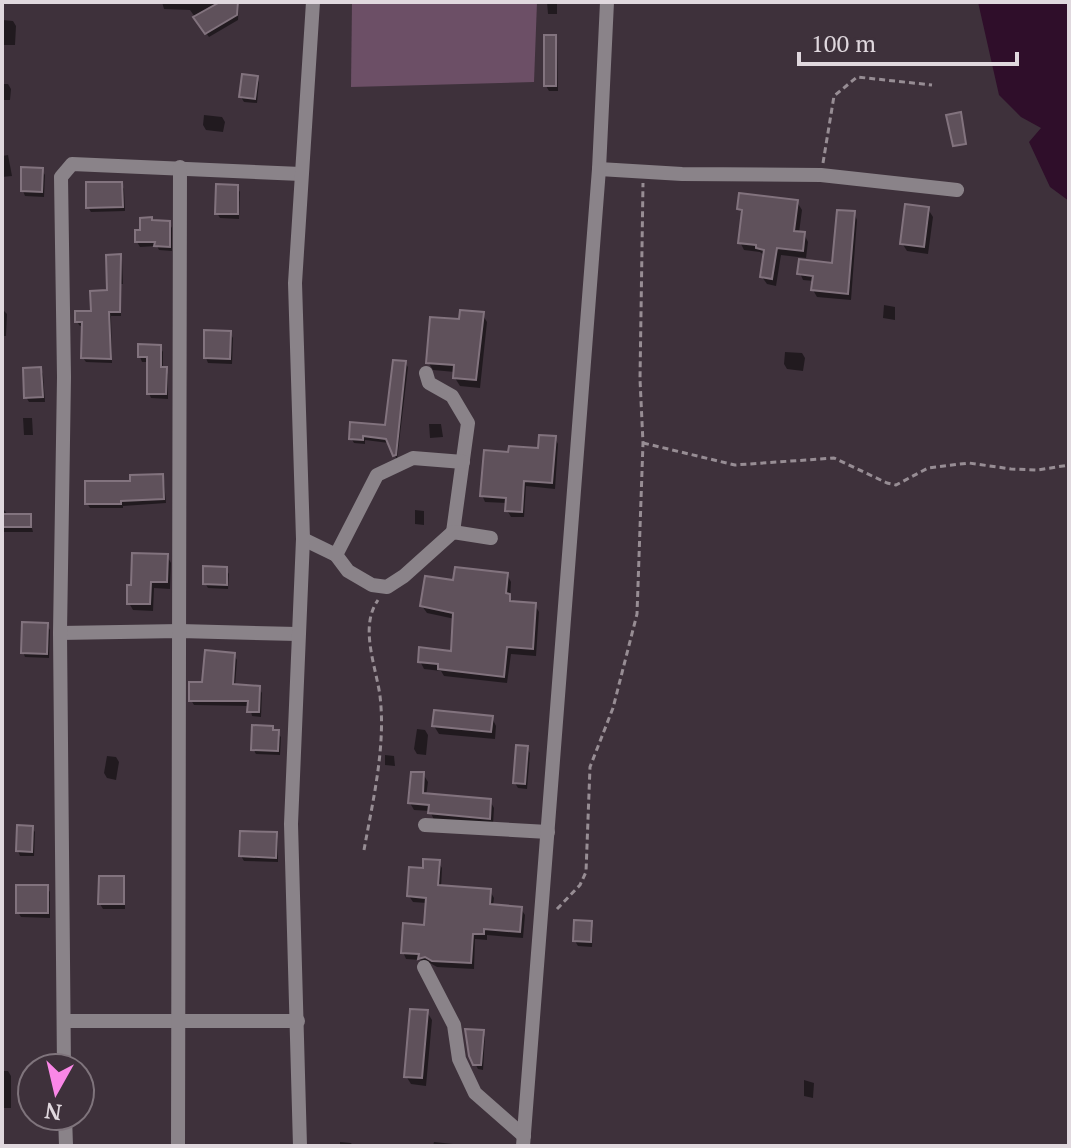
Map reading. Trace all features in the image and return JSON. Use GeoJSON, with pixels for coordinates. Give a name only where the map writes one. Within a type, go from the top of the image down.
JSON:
{"type":"FeatureCollection","features":[{"type":"Feature","properties":{"kind":"street"},"geometry":{"type":"LineString","coordinates":[[300,1146],[291,824],[303,539],[295,283],[313,2]]}},
{"type":"Feature","properties":{"kind":"street"},"geometry":{"type":"LineString","coordinates":[[523,1141],[599,169],[607,2]]}},
{"type":"Feature","properties":{"kind":"street"},"geometry":{"type":"LineString","coordinates":[[64,1052],[60,633],[64,377],[61,177],[72,164],[301,174]]}},
{"type":"Feature","properties":{"kind":"street"},"geometry":{"type":"LineString","coordinates":[[178,1146],[180,167]]}},
{"type":"Feature","properties":{"kind":"street"},"geometry":{"type":"LineString","coordinates":[[599,169],[821,175],[957,190]]}},
{"type":"Feature","properties":{"kind":"street"},"geometry":{"type":"LineString","coordinates":[[303,539],[336,555],[348,571],[372,585],[387,587],[404,576],[453,532],[468,423],[452,396],[429,383],[426,373]]}},
{"type":"Feature","properties":{"kind":"street"},"geometry":{"type":"LineString","coordinates":[[336,555],[377,475],[413,458],[463,462]]}},
{"type":"Feature","properties":{"kind":"street"},"geometry":{"type":"LineString","coordinates":[[453,532],[491,538]]}},
{"type":"Feature","properties":{"kind":"street"},"geometry":{"type":"LineString","coordinates":[[60,633],[180,631],[297,634]]}},
{"type":"Feature","properties":{"kind":"street"},"geometry":{"type":"LineString","coordinates":[[425,825],[548,832]]}},
{"type":"Feature","properties":{"kind":"street"},"geometry":{"type":"LineString","coordinates":[[424,967],[454,1025],[459,1059],[475,1093],[523,1141]]}},
{"type":"Feature","properties":{"kind":"street"},"geometry":{"type":"LineString","coordinates":[[64,1021],[298,1021]]}},
{"type":"Feature","properties":{"kind":"path"},"geometry":{"type":"LineString","coordinates":[[821,175],[834,96],[857,77],[932,85]]}},
{"type":"Feature","properties":{"kind":"path"},"geometry":{"type":"LineString","coordinates":[[540,920],[563,905],[580,885],[586,872],[590,767],[613,708],[637,614],[643,443],[640,379],[643,171]]}},
{"type":"Feature","properties":{"kind":"path"},"geometry":{"type":"LineString","coordinates":[[643,443],[735,465],[834,458],[896,485],[928,468],[969,463],[1025,469],[1069,465]]}},
{"type":"Feature","properties":{"kind":"path"},"geometry":{"type":"LineString","coordinates":[[364,850],[375,788],[381,726],[380,698],[368,626],[374,605],[387,587]]}},
{"type":"Feature","properties":{"kind":"shaded area"},"geometry":{"type":"Polygon","coordinates":[[[352,2],[537,2],[534,82],[351,87],[352,2]]]}},
{"type":"Feature","properties":{"kind":"shaded area"},"geometry":{"type":"Polygon","coordinates":[[[978,2],[1069,2],[1069,201],[1050,187],[1029,142],[1041,128],[1021,117],[999,95],[978,2]]]}},
{"type":"Feature","properties":{"kind":"building"},"geometry":{"type":"Polygon","coordinates":[[[220,2],[238,2],[237,15],[205,34],[193,17],[220,2]]]}},
{"type":"Feature","properties":{"kind":"building"},"geometry":{"type":"Polygon","coordinates":[[[544,35],[556,35],[556,86],[544,86],[544,35]]]}},
{"type":"Feature","properties":{"kind":"building"},"geometry":{"type":"Polygon","coordinates":[[[242,74],[258,76],[255,99],[239,97],[242,74]]]}},
{"type":"Feature","properties":{"kind":"building"},"geometry":{"type":"Polygon","coordinates":[[[961,112],[966,144],[953,146],[946,115],[961,112]]]}},
{"type":"Feature","properties":{"kind":"building"},"geometry":{"type":"Polygon","coordinates":[[[21,167],[43,168],[42,192],[21,191],[21,167]]]}},
{"type":"Feature","properties":{"kind":"building"},"geometry":{"type":"Polygon","coordinates":[[[86,182],[122,182],[123,207],[86,208],[86,182]]]}},
{"type":"Feature","properties":{"kind":"building"},"geometry":{"type":"Polygon","coordinates":[[[216,184],[238,185],[238,214],[215,214],[216,184]]]}},
{"type":"Feature","properties":{"kind":"building"},"geometry":{"type":"Polygon","coordinates":[[[739,193],[798,200],[794,231],[805,232],[803,251],[777,248],[772,279],[760,277],[764,250],[756,248],[756,245],[738,243],[742,210],[737,209],[739,193]]]}},
{"type":"Feature","properties":{"kind":"building"},"geometry":{"type":"Polygon","coordinates":[[[905,204],[929,207],[924,247],[900,244],[905,204]]]}},
{"type":"Feature","properties":{"kind":"building"},"geometry":{"type":"Polygon","coordinates":[[[837,210],[855,211],[848,294],[811,290],[813,276],[797,274],[799,259],[832,263],[837,210]]]}},
{"type":"Feature","properties":{"kind":"building"},"geometry":{"type":"Polygon","coordinates":[[[152,217],[152,220],[170,221],[170,247],[154,246],[155,242],[135,242],[135,230],[140,230],[140,218],[152,217]]]}},
{"type":"Feature","properties":{"kind":"building"},"geometry":{"type":"Polygon","coordinates":[[[121,254],[120,312],[109,312],[111,359],[81,358],[82,322],[75,322],[75,311],[91,311],[90,291],[107,290],[106,255],[121,254]]]}},
{"type":"Feature","properties":{"kind":"building"},"geometry":{"type":"Polygon","coordinates":[[[460,310],[484,312],[476,380],[453,378],[454,365],[426,363],[430,317],[459,319],[460,310]]]}},
{"type":"Feature","properties":{"kind":"building"},"geometry":{"type":"Polygon","coordinates":[[[204,330],[231,331],[230,359],[204,358],[204,330]]]}},
{"type":"Feature","properties":{"kind":"building"},"geometry":{"type":"Polygon","coordinates":[[[138,344],[161,345],[161,367],[167,367],[166,394],[147,394],[147,357],[138,357],[138,344]]]}},
{"type":"Feature","properties":{"kind":"building"},"geometry":{"type":"Polygon","coordinates":[[[393,360],[406,361],[396,455],[393,456],[386,439],[363,436],[363,440],[349,439],[350,422],[385,425],[393,360]]]}},
{"type":"Feature","properties":{"kind":"building"},"geometry":{"type":"Polygon","coordinates":[[[41,367],[43,397],[24,398],[23,368],[41,367]]]}},
{"type":"Feature","properties":{"kind":"building"},"geometry":{"type":"Polygon","coordinates":[[[539,435],[556,436],[552,483],[524,481],[522,512],[505,511],[506,498],[480,496],[484,450],[508,452],[509,446],[538,448],[539,435]]]}},
{"type":"Feature","properties":{"kind":"building"},"geometry":{"type":"Polygon","coordinates":[[[163,474],[164,499],[85,504],[85,481],[130,481],[130,475],[163,474]]]}},
{"type":"Feature","properties":{"kind":"building"},"geometry":{"type":"Polygon","coordinates":[[[2,514],[31,514],[31,527],[2,527],[2,514]]]}},
{"type":"Feature","properties":{"kind":"building"},"geometry":{"type":"Polygon","coordinates":[[[132,553],[168,554],[167,582],[151,582],[150,604],[127,604],[132,553]]]}},
{"type":"Feature","properties":{"kind":"building"},"geometry":{"type":"Polygon","coordinates":[[[203,566],[227,567],[227,585],[203,584],[203,566]]]}},
{"type":"Feature","properties":{"kind":"building"},"geometry":{"type":"Polygon","coordinates":[[[455,567],[508,573],[506,593],[510,594],[510,601],[536,603],[533,649],[507,647],[504,677],[438,669],[438,664],[418,662],[419,647],[451,651],[453,613],[420,606],[425,576],[453,580],[455,567]]]}},
{"type":"Feature","properties":{"kind":"building"},"geometry":{"type":"Polygon","coordinates":[[[22,622],[48,623],[47,654],[21,653],[22,622]]]}},
{"type":"Feature","properties":{"kind":"building"},"geometry":{"type":"Polygon","coordinates":[[[205,650],[235,653],[233,684],[260,686],[259,712],[247,712],[248,701],[189,701],[189,682],[202,682],[205,650]]]}},
{"type":"Feature","properties":{"kind":"building"},"geometry":{"type":"Polygon","coordinates":[[[434,710],[493,716],[491,732],[432,726],[434,710]]]}},
{"type":"Feature","properties":{"kind":"building"},"geometry":{"type":"Polygon","coordinates":[[[252,725],[273,726],[273,730],[279,730],[278,751],[251,750],[252,725]]]}},
{"type":"Feature","properties":{"kind":"building"},"geometry":{"type":"Polygon","coordinates":[[[516,745],[528,746],[525,784],[513,783],[516,745]]]}},
{"type":"Feature","properties":{"kind":"building"},"geometry":{"type":"Polygon","coordinates":[[[411,772],[424,772],[423,793],[491,799],[490,819],[428,813],[429,805],[408,803],[411,772]]]}},
{"type":"Feature","properties":{"kind":"building"},"geometry":{"type":"Polygon","coordinates":[[[17,825],[33,826],[32,852],[16,851],[17,825]]]}},
{"type":"Feature","properties":{"kind":"building"},"geometry":{"type":"Polygon","coordinates":[[[240,831],[277,832],[276,858],[239,856],[240,831]]]}},
{"type":"Feature","properties":{"kind":"building"},"geometry":{"type":"Polygon","coordinates":[[[423,859],[440,860],[438,885],[491,889],[490,904],[522,907],[520,932],[484,929],[484,934],[473,934],[471,963],[432,961],[425,957],[418,959],[419,954],[401,953],[403,923],[424,925],[426,898],[407,896],[409,867],[423,868],[423,859]]]}},
{"type":"Feature","properties":{"kind":"building"},"geometry":{"type":"Polygon","coordinates":[[[99,876],[124,876],[124,904],[98,904],[99,876]]]}},
{"type":"Feature","properties":{"kind":"building"},"geometry":{"type":"Polygon","coordinates":[[[16,885],[48,885],[48,913],[16,913],[16,885]]]}},
{"type":"Feature","properties":{"kind":"building"},"geometry":{"type":"Polygon","coordinates":[[[574,920],[592,921],[591,942],[573,941],[574,920]]]}},
{"type":"Feature","properties":{"kind":"building"},"geometry":{"type":"Polygon","coordinates":[[[410,1009],[428,1010],[422,1078],[404,1077],[410,1009]]]}},
{"type":"Feature","properties":{"kind":"building"},"geometry":{"type":"Polygon","coordinates":[[[465,1029],[484,1030],[481,1065],[473,1065],[469,1056],[465,1029]]]}}]}
